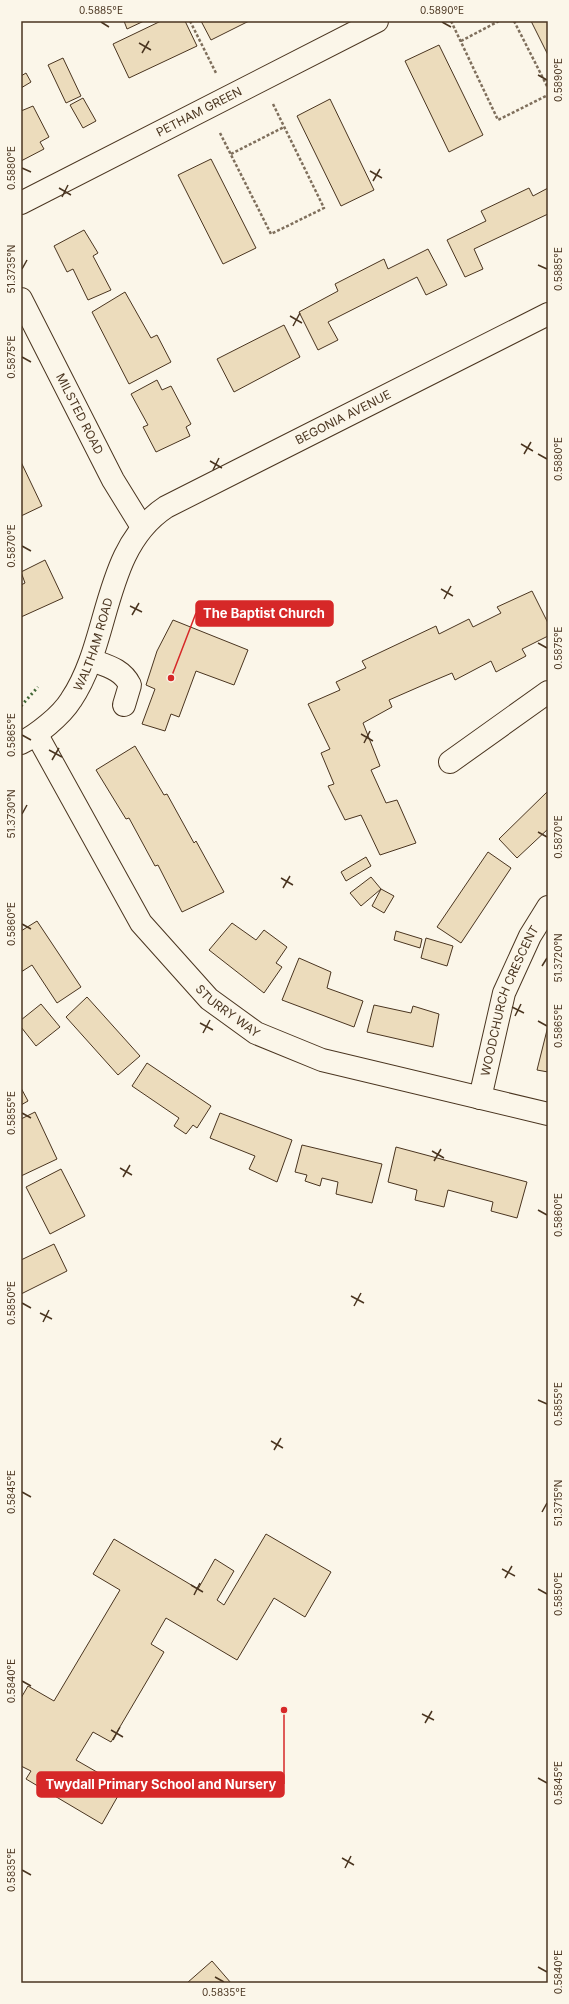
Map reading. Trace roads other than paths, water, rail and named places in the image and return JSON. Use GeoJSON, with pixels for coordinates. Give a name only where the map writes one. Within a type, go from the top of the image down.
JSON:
{"type":"FeatureCollection","features":[{"type":"Feature","properties":{"kind":"street","name":"PETHAM GREEN"},"geometry":{"type":"LineString","coordinates":[[21,202],[377,21]]}},
{"type":"Feature","properties":{"kind":"street","name":"MILSTED ROAD"},"geometry":{"type":"LineString","coordinates":[[21,299],[113,480],[142,528]]}},
{"type":"Feature","properties":{"kind":"street","name":"BEGONIA AVENUE"},"geometry":{"type":"LineString","coordinates":[[142,528],[149,520],[166,507],[548,314]]}},
{"type":"Feature","properties":{"kind":"street","name":"WALTHAM ROAD"},"geometry":{"type":"LineString","coordinates":[[29,739],[71,701],[91,660],[123,560],[142,528]]}},
{"type":"Feature","properties":{"kind":"street"},"geometry":{"type":"LineString","coordinates":[[91,660],[120,671],[126,677],[130,685],[124,705]]}},
{"type":"Feature","properties":{"kind":"street"},"geometry":{"type":"LineString","coordinates":[[450,762],[548,692]]}},
{"type":"Feature","properties":{"kind":"street","name":"STURRY WAY"},"geometry":{"type":"LineString","coordinates":[[29,739],[141,923],[209,999],[256,1034],[322,1060],[548,1114]]}},
{"type":"Feature","properties":{"kind":"street","name":"WOODCHURCH CRESCENT"},"geometry":{"type":"LineString","coordinates":[[480,1098],[504,993],[530,936],[548,907]]}},
{"type":"Feature","properties":{"kind":"place","name":"The Baptist Church"},"geometry":{"type":"Point","coordinates":[171,678]}},
{"type":"Feature","properties":{"kind":"place","name":"Twydall Primary School and Nursery"},"geometry":{"type":"Point","coordinates":[284,1710]}}]}
